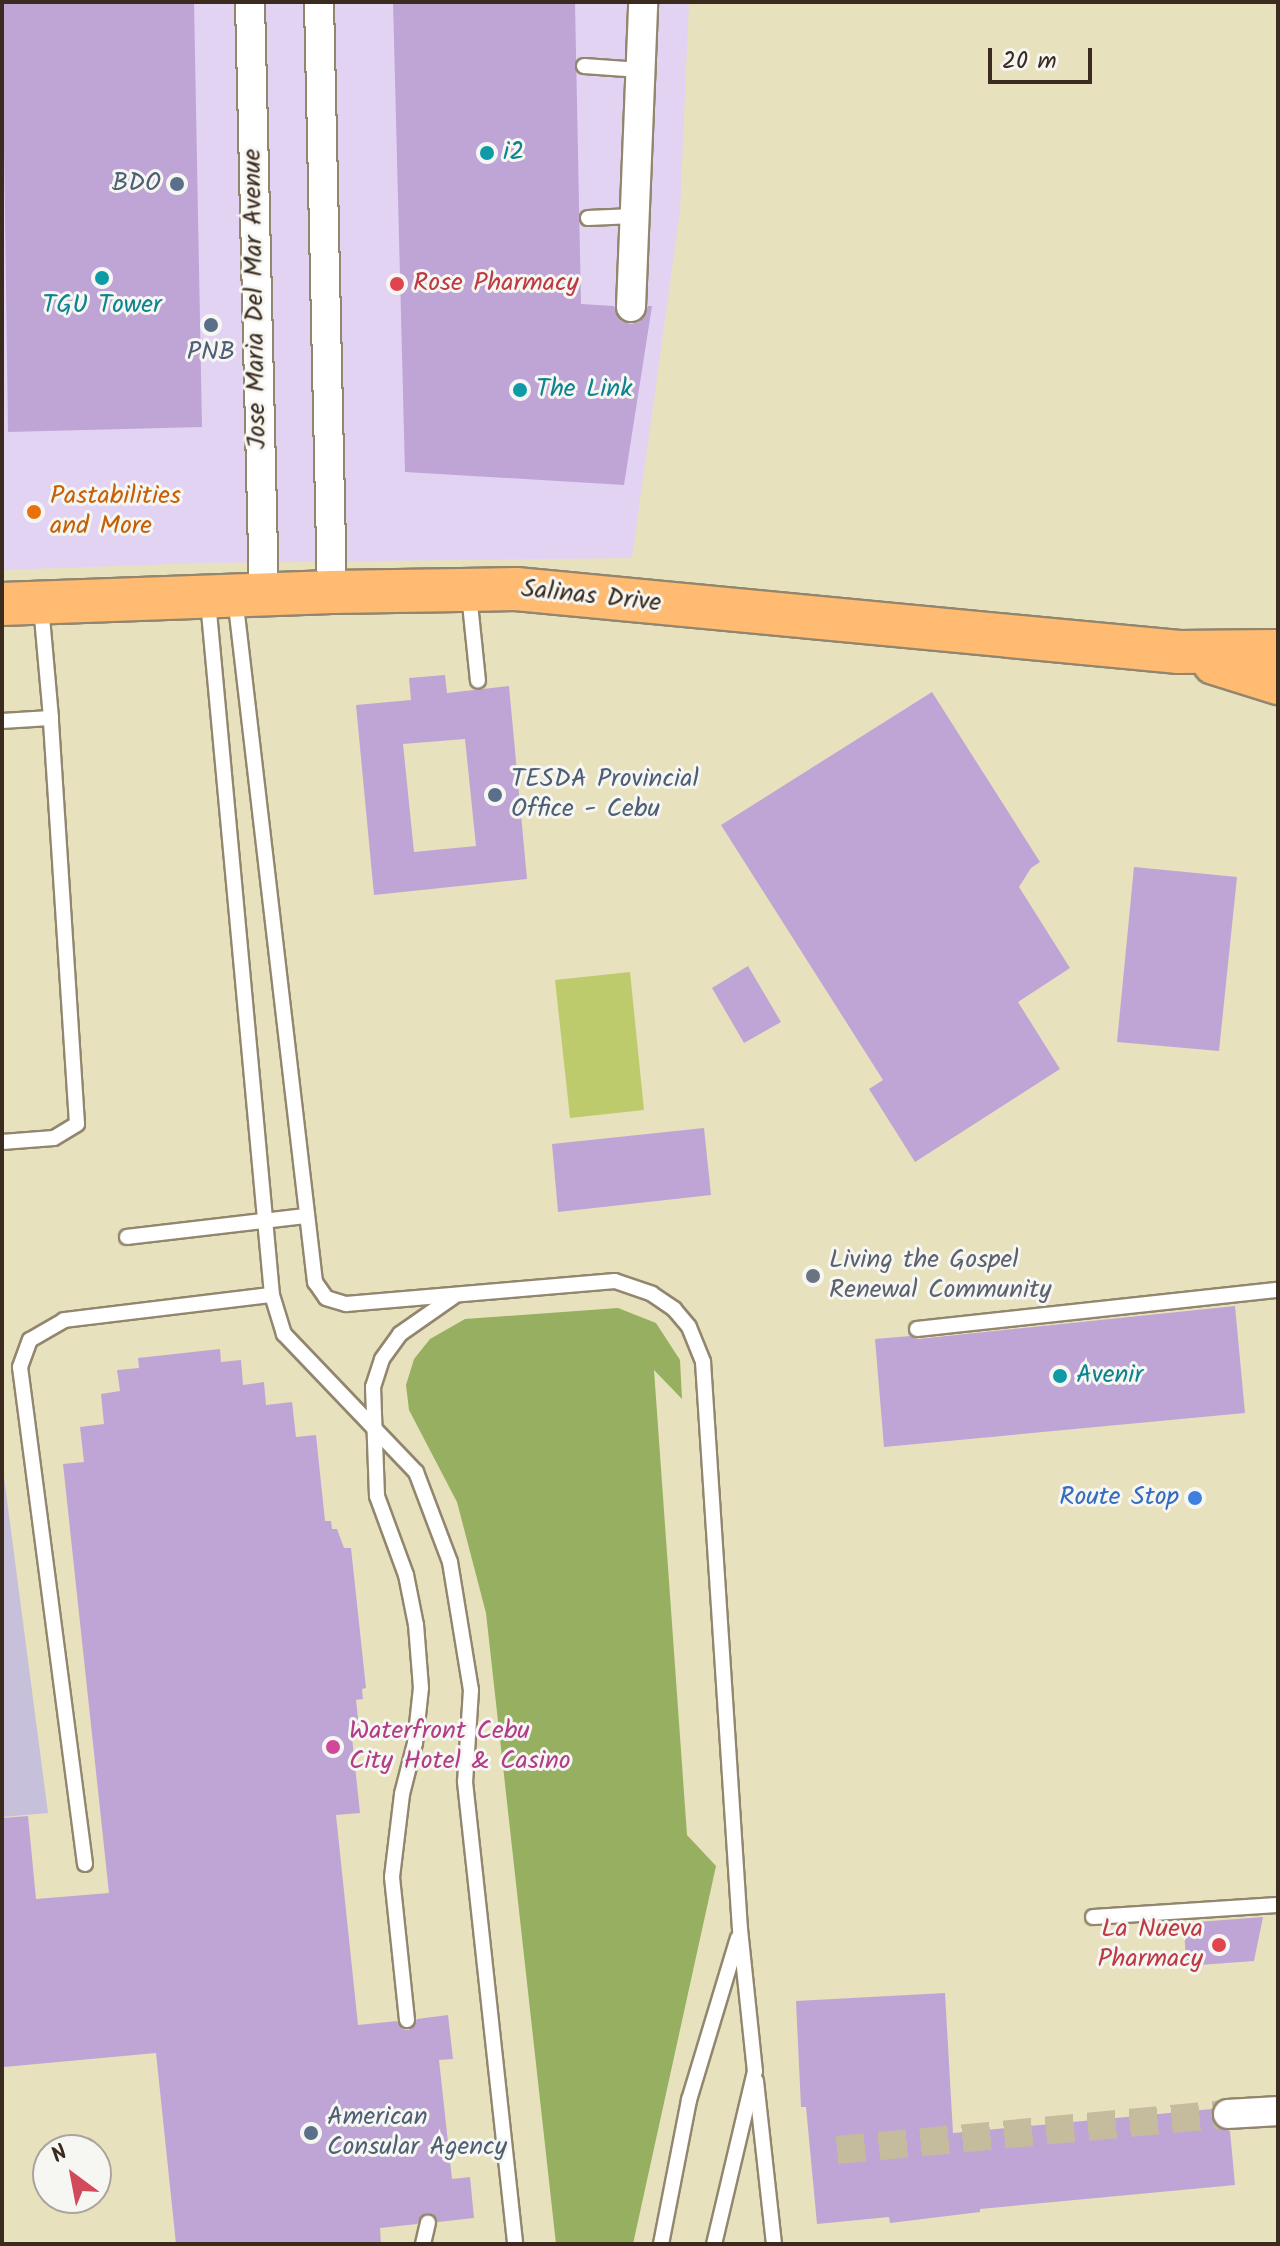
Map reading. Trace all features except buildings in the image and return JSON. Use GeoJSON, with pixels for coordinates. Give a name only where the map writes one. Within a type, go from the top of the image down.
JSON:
{"type":"FeatureCollection","features":[{"type":"Feature","properties":{"kind":"main road","name":"Salinas Drive"},"geometry":{"type":"LineString","coordinates":[[21,603],[516,589],[1179,652],[1278,651]]}},
{"type":"Feature","properties":{"kind":"main road","name":"Salinas Drive"},"geometry":{"type":"LineString","coordinates":[[1179,652],[1278,683]]}},
{"type":"Feature","properties":{"kind":"street","name":"Jose Maria Del Mar Avenue"},"geometry":{"type":"LineString","coordinates":[[236,597],[250,2]]}},
{"type":"Feature","properties":{"kind":"street"},"geometry":{"type":"LineString","coordinates":[[319,2],[332,592]]}},
{"type":"Feature","properties":{"kind":"street"},"geometry":{"type":"LineString","coordinates":[[631,307],[643,2]]}},
{"type":"Feature","properties":{"kind":"street"},"geometry":{"type":"LineString","coordinates":[[1228,2114],[1278,2111]]}},
{"type":"Feature","properties":{"kind":"lane"},"geometry":{"type":"LineString","coordinates":[[584,66],[640,70]]}},
{"type":"Feature","properties":{"kind":"lane"},"geometry":{"type":"LineString","coordinates":[[588,218],[634,216]]}},
{"type":"Feature","properties":{"kind":"lane"},"geometry":{"type":"LineString","coordinates":[[468,590],[478,681]]}},
{"type":"Feature","properties":{"kind":"lane"},"geometry":{"type":"LineString","coordinates":[[236,597],[315,1282],[326,1298],[346,1304],[615,1281],[652,1294],[674,1309],[689,1327],[703,1362],[740,1929],[774,2244]]}},
{"type":"Feature","properties":{"kind":"lane"},"geometry":{"type":"LineString","coordinates":[[236,597],[272,1295],[284,1334],[416,1472],[450,1562],[462,1617],[471,1690],[465,1782],[515,2244]]}},
{"type":"Feature","properties":{"kind":"lane"},"geometry":{"type":"LineString","coordinates":[[2,1142],[54,1138],[77,1124],[51,718],[21,603]]}},
{"type":"Feature","properties":{"kind":"lane"},"geometry":{"type":"LineString","coordinates":[[2,721],[51,718]]}},
{"type":"Feature","properties":{"kind":"lane"},"geometry":{"type":"LineString","coordinates":[[127,1237],[305,1216]]}},
{"type":"Feature","properties":{"kind":"lane"},"geometry":{"type":"LineString","coordinates":[[917,1329],[1278,1290]]}},
{"type":"Feature","properties":{"kind":"lane"},"geometry":{"type":"LineString","coordinates":[[85,1864],[20,1367],[30,1340],[64,1320],[272,1295]]}},
{"type":"Feature","properties":{"kind":"lane"},"geometry":{"type":"LineString","coordinates":[[407,2020],[392,1877],[402,1794],[415,1743],[421,1688],[416,1625],[406,1575],[377,1496],[373,1387],[382,1359],[400,1334],[457,1295]]}},
{"type":"Feature","properties":{"kind":"lane"},"geometry":{"type":"LineString","coordinates":[[1093,1917],[1278,1905]]}},
{"type":"Feature","properties":{"kind":"lane"},"geometry":{"type":"LineString","coordinates":[[661,2244],[689,2100],[740,1929]]}},
{"type":"Feature","properties":{"kind":"lane"},"geometry":{"type":"LineString","coordinates":[[714,2244],[755,2071]]}},
{"type":"Feature","properties":{"kind":"lane"},"geometry":{"type":"LineString","coordinates":[[423,2244],[428,2223],[431,2244]]}},
{"type":"Feature","properties":{"kind":"shaded area"},"geometry":{"type":"Polygon","coordinates":[[[2,2],[689,2],[680,211],[632,558],[206,563],[2,570],[2,2]]]}},
{"type":"Feature","properties":{"kind":"shaded area"},"geometry":{"type":"Polygon","coordinates":[[[2,1462],[48,1813],[2,1817],[2,1462]]]}},
{"type":"Feature","properties":{"kind":"green space"},"geometry":{"type":"Polygon","coordinates":[[[630,972],[644,1110],[570,1118],[555,980],[630,972]]]}},
{"type":"Feature","properties":{"kind":"green space"},"geometry":{"type":"Polygon","coordinates":[[[618,1308],[656,1323],[680,1360],[682,1399],[654,1370],[687,1835],[716,1866],[633,2244],[556,2244],[486,1613],[457,1502],[409,1410],[406,1385],[414,1359],[430,1339],[465,1319],[618,1308]]]}},
{"type":"Feature","properties":{"kind":"tunnel"},"geometry":{"type":"LineString","coordinates":[[837,2150],[1228,2114]]}},
{"type":"Feature","properties":{"kind":"place","name":"i2"},"geometry":{"type":"Point","coordinates":[487,153]}},
{"type":"Feature","properties":{"kind":"place","name":"BDO"},"geometry":{"type":"Point","coordinates":[177,184]}},
{"type":"Feature","properties":{"kind":"place","name":"TGU Tower"},"geometry":{"type":"Point","coordinates":[102,278]}},
{"type":"Feature","properties":{"kind":"place","name":"Rose Pharmacy"},"geometry":{"type":"Point","coordinates":[397,284]}},
{"type":"Feature","properties":{"kind":"place","name":"PNB"},"geometry":{"type":"Point","coordinates":[211,325]}},
{"type":"Feature","properties":{"kind":"place","name":"The Link"},"geometry":{"type":"Point","coordinates":[520,390]}},
{"type":"Feature","properties":{"kind":"place","name":"Pastabilities and More"},"geometry":{"type":"Point","coordinates":[34,512]}},
{"type":"Feature","properties":{"kind":"place","name":"TESDA Provincial Office - Cebu"},"geometry":{"type":"Point","coordinates":[495,795]}},
{"type":"Feature","properties":{"kind":"place","name":"Living the Gospel Renewal Community"},"geometry":{"type":"Point","coordinates":[813,1276]}},
{"type":"Feature","properties":{"kind":"place","name":"Avenir"},"geometry":{"type":"Point","coordinates":[1060,1376]}},
{"type":"Feature","properties":{"kind":"place","name":"Route Stop"},"geometry":{"type":"Point","coordinates":[1195,1498]}},
{"type":"Feature","properties":{"kind":"place","name":"Waterfront Cebu City Hotel & Casino"},"geometry":{"type":"Point","coordinates":[333,1747]}},
{"type":"Feature","properties":{"kind":"place","name":"La Nueva Pharmacy"},"geometry":{"type":"Point","coordinates":[1219,1945]}},
{"type":"Feature","properties":{"kind":"place","name":"American Consular Agency"},"geometry":{"type":"Point","coordinates":[311,2133]}}]}
